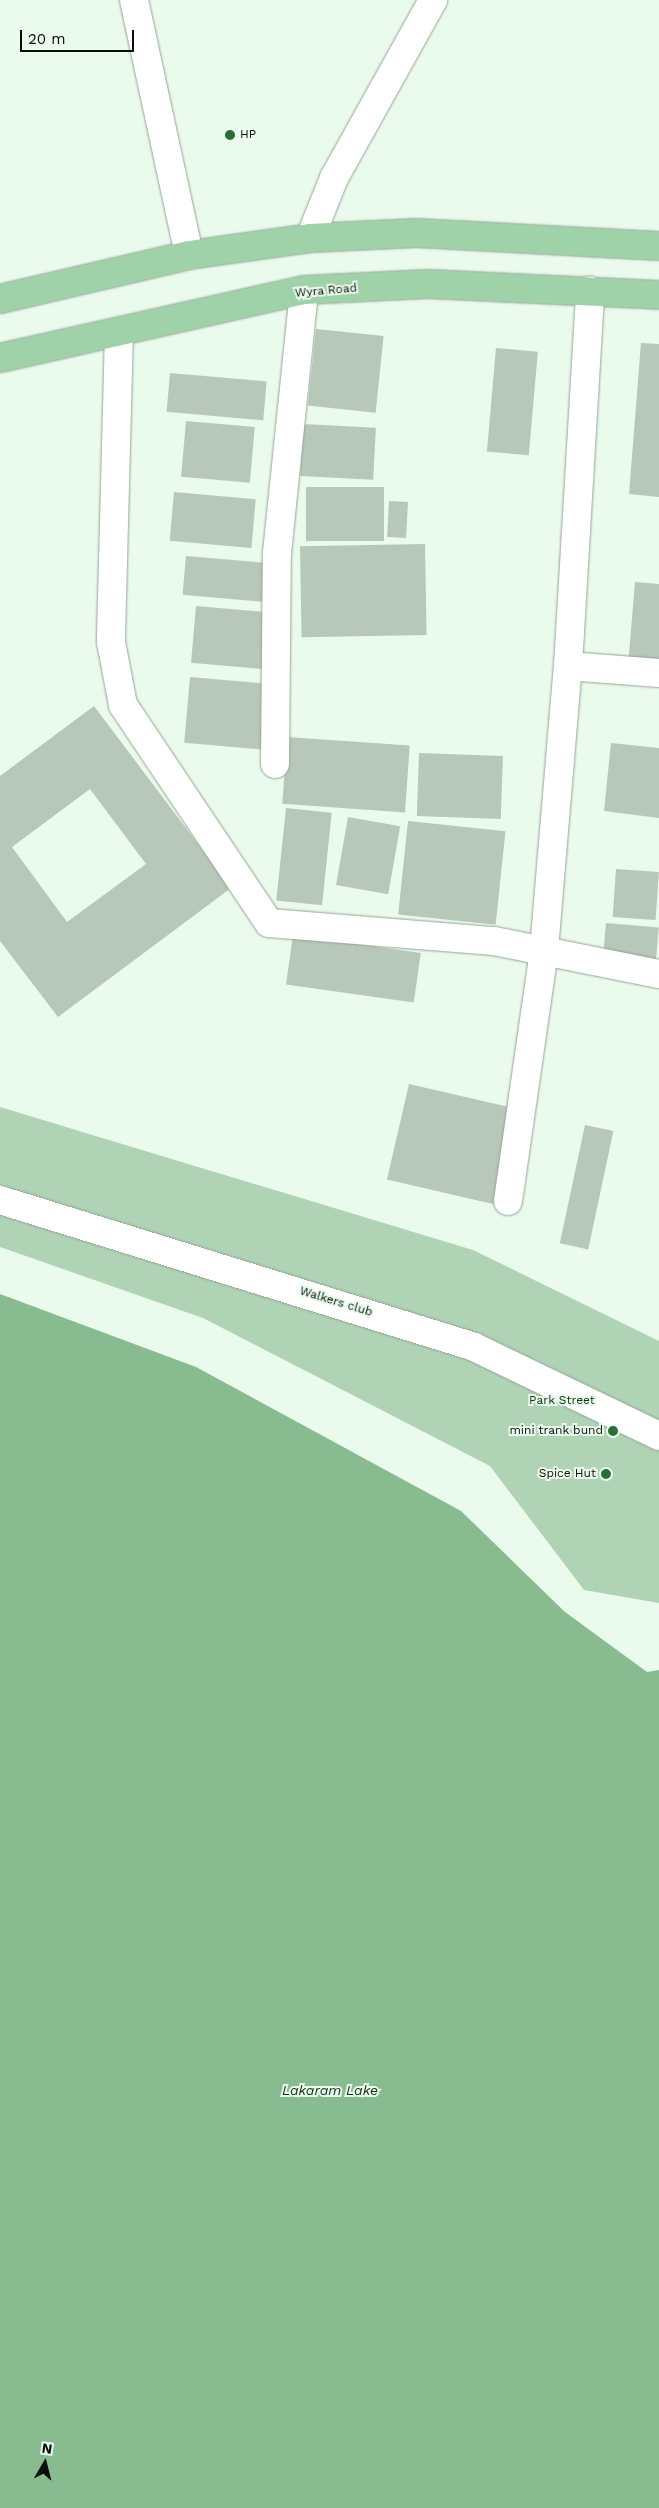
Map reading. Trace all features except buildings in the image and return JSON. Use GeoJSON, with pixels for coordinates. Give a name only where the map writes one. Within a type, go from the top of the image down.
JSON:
{"type":"FeatureCollection","features":[{"type":"Feature","properties":{"kind":"main road"},"geometry":{"type":"LineString","coordinates":[[0,299],[190,255],[310,238],[417,233],[659,246]]}},
{"type":"Feature","properties":{"kind":"main road","name":"Wyra Road"},"geometry":{"type":"LineString","coordinates":[[0,358],[304,290],[428,284],[659,296]]}},
{"type":"Feature","properties":{"kind":"street"},"geometry":{"type":"LineString","coordinates":[[134,0],[190,255]]}},
{"type":"Feature","properties":{"kind":"street"},"geometry":{"type":"LineString","coordinates":[[310,238],[334,178],[433,0]]}},
{"type":"Feature","properties":{"kind":"street"},"geometry":{"type":"LineString","coordinates":[[275,764],[277,553],[304,290]]}},
{"type":"Feature","properties":{"kind":"street"},"geometry":{"type":"LineString","coordinates":[[508,1200],[544,950],[568,666],[590,291]]}},
{"type":"Feature","properties":{"kind":"street"},"geometry":{"type":"LineString","coordinates":[[119,332],[111,642],[123,705],[269,923],[494,941],[659,974]]}},
{"type":"Feature","properties":{"kind":"street"},"geometry":{"type":"LineString","coordinates":[[568,666],[659,673]]}},
{"type":"Feature","properties":{"kind":"street","name":"Walkers club"},"geometry":{"type":"LineString","coordinates":[[0,1200],[474,1347],[659,1436]]}},
{"type":"Feature","properties":{"kind":"green space","name":"Park Street"},"geometry":{"type":"Polygon","coordinates":[[[0,1107],[473,1250],[659,1341],[659,1603],[584,1590],[490,1466],[203,1318],[0,1247],[0,1107]]]}},
{"type":"Feature","properties":{"kind":"water","name":"Lakaram Lake"},"geometry":{"type":"Polygon","coordinates":[[[0,1294],[196,1367],[461,1511],[565,1612],[647,1672],[659,1670],[659,2508],[0,2508],[0,1294]]]}},
{"type":"Feature","properties":{"kind":"place","name":"HP"},"geometry":{"type":"Point","coordinates":[230,135]}},
{"type":"Feature","properties":{"kind":"place","name":"mini trank bund"},"geometry":{"type":"Point","coordinates":[613,1431]}},
{"type":"Feature","properties":{"kind":"place","name":"Spice Hut"},"geometry":{"type":"Point","coordinates":[606,1474]}}]}
